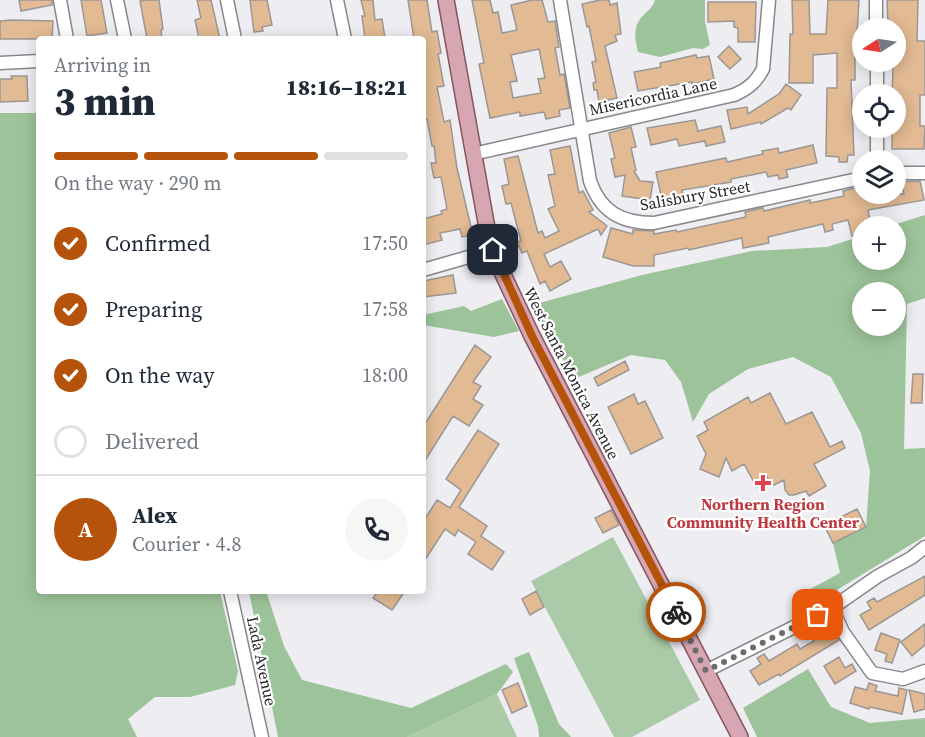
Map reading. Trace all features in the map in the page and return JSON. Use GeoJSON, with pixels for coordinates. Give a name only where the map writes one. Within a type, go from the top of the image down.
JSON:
{"type":"FeatureCollection","features":[{"type":"Feature","properties":{"kind":"main road","name":"West Santa Monica Avenue"},"geometry":{"type":"LineString","coordinates":[[446,0],[473,154],[493,250],[532,336],[740,737]]}},
{"type":"Feature","properties":{"kind":"street"},"geometry":{"type":"LineString","coordinates":[[60,0],[66,36]]}},
{"type":"Feature","properties":{"kind":"street"},"geometry":{"type":"LineString","coordinates":[[117,0],[124,36]]}},
{"type":"Feature","properties":{"kind":"street"},"geometry":{"type":"LineString","coordinates":[[227,0],[234,36]]}},
{"type":"Feature","properties":{"kind":"street"},"geometry":{"type":"LineString","coordinates":[[337,0],[344,36]]}},
{"type":"Feature","properties":{"kind":"street","name":"Salisbury Street"},"geometry":{"type":"LineString","coordinates":[[560,0],[590,181],[596,196],[607,209],[621,218],[637,223],[654,223],[852,180]]}},
{"type":"Feature","properties":{"kind":"street","name":"Misericordia Lane"},"geometry":{"type":"LineString","coordinates":[[473,154],[734,95],[747,90],[764,69],[769,0]]}},
{"type":"Feature","properties":{"kind":"street"},"geometry":{"type":"LineString","coordinates":[[876,0],[876,18]]}},
{"type":"Feature","properties":{"kind":"street"},"geometry":{"type":"LineString","coordinates":[[0,63],[36,61]]}},
{"type":"Feature","properties":{"kind":"street"},"geometry":{"type":"LineString","coordinates":[[906,173],[925,173]]}},
{"type":"Feature","properties":{"kind":"street"},"geometry":{"type":"LineString","coordinates":[[426,269],[493,250]]}},
{"type":"Feature","properties":{"kind":"street"},"geometry":{"type":"LineString","coordinates":[[706,671],[832,608],[925,547]]}},
{"type":"Feature","properties":{"kind":"street","name":"Lada Avenue"},"geometry":{"type":"LineString","coordinates":[[231,594],[262,737]]}},
{"type":"Feature","properties":{"kind":"street"},"geometry":{"type":"LineString","coordinates":[[832,608],[843,632],[872,673],[903,679],[925,671]]}},
{"type":"Feature","properties":{"kind":"green space"},"geometry":{"type":"Polygon","coordinates":[[[655,0],[705,0],[705,21],[710,45],[703,49],[693,48],[660,57],[638,52],[635,39],[636,27],[655,0]]]}},
{"type":"Feature","properties":{"kind":"green space"},"geometry":{"type":"Polygon","coordinates":[[[0,113],[36,113],[36,594],[221,594],[238,671],[235,685],[190,697],[155,697],[128,719],[137,737],[0,737],[0,113]]]}},
{"type":"Feature","properties":{"kind":"green space"},"geometry":{"type":"Polygon","coordinates":[[[925,215],[925,298],[907,304],[904,449],[925,448],[925,536],[814,604],[803,593],[840,573],[833,543],[866,527],[870,471],[861,433],[831,377],[793,357],[748,369],[709,394],[693,422],[681,382],[665,360],[631,355],[574,379],[532,305],[642,275],[752,251],[827,247],[852,239],[852,270],[906,270],[906,221],[925,215]]]}},
{"type":"Feature","properties":{"kind":"green space"},"geometry":{"type":"Polygon","coordinates":[[[502,299],[519,331],[494,337],[426,326],[426,314],[464,306],[471,311],[502,299]]]}},
{"type":"Feature","properties":{"kind":"green space"},"geometry":{"type":"Polygon","coordinates":[[[613,537],[700,700],[632,737],[614,737],[531,581],[613,537]]]}},
{"type":"Feature","properties":{"kind":"green space"},"geometry":{"type":"Polygon","coordinates":[[[250,594],[267,594],[284,646],[302,680],[411,708],[506,664],[513,672],[497,694],[407,737],[278,737],[250,594]]]}},
{"type":"Feature","properties":{"kind":"green space"},"geometry":{"type":"Polygon","coordinates":[[[529,652],[559,724],[571,737],[539,737],[538,726],[514,658],[529,652]]]}},
{"type":"Feature","properties":{"kind":"green space"},"geometry":{"type":"Polygon","coordinates":[[[808,669],[831,707],[870,723],[925,718],[925,737],[757,737],[743,708],[808,669]]]}},
{"type":"Feature","properties":{"kind":"green space"},"geometry":{"type":"Polygon","coordinates":[[[497,694],[517,737],[407,737],[497,694]]]}},
{"type":"Feature","properties":{"kind":"building"},"geometry":{"type":"Polygon","coordinates":[[[19,0],[52,0],[52,5],[21,11],[19,0]]]}},
{"type":"Feature","properties":{"kind":"building"},"geometry":{"type":"Polygon","coordinates":[[[81,0],[101,0],[107,33],[87,36],[81,0]]]}},
{"type":"Feature","properties":{"kind":"building"},"geometry":{"type":"Polygon","coordinates":[[[159,0],[163,29],[162,36],[146,36],[140,1],[159,0]]]}},
{"type":"Feature","properties":{"kind":"building"},"geometry":{"type":"Polygon","coordinates":[[[197,0],[211,0],[219,36],[198,36],[195,20],[201,18],[197,0]]]}},
{"type":"Feature","properties":{"kind":"building"},"geometry":{"type":"Polygon","coordinates":[[[250,0],[267,0],[272,25],[262,27],[263,31],[254,32],[250,0]]]}},
{"type":"Feature","properties":{"kind":"building"},"geometry":{"type":"Polygon","coordinates":[[[361,0],[373,0],[375,20],[382,19],[385,36],[365,36],[362,16],[365,16],[361,0]]]}},
{"type":"Feature","properties":{"kind":"building"},"geometry":{"type":"Polygon","coordinates":[[[408,0],[427,0],[432,32],[437,31],[441,53],[438,54],[444,86],[437,87],[444,122],[450,120],[457,168],[473,235],[462,237],[460,229],[440,233],[442,240],[426,244],[426,218],[442,214],[441,211],[447,209],[441,177],[434,178],[431,163],[436,163],[434,146],[432,146],[426,119],[426,36],[414,36],[408,0]]]}},
{"type":"Feature","properties":{"kind":"building"},"geometry":{"type":"Polygon","coordinates":[[[472,0],[490,0],[493,13],[498,12],[502,33],[517,30],[511,5],[542,0],[548,22],[555,21],[559,47],[555,48],[560,75],[564,74],[570,108],[559,110],[560,116],[546,119],[544,112],[520,116],[520,112],[490,118],[479,64],[484,63],[472,0]],[[539,49],[511,55],[517,81],[510,82],[513,98],[541,93],[538,79],[545,78],[539,49]]]}},
{"type":"Feature","properties":{"kind":"building"},"geometry":{"type":"Polygon","coordinates":[[[609,0],[610,5],[617,3],[621,34],[615,35],[617,41],[605,46],[617,98],[599,102],[593,83],[596,82],[592,62],[596,61],[582,4],[609,0]]]}},
{"type":"Feature","properties":{"kind":"building"},"geometry":{"type":"Polygon","coordinates":[[[792,0],[809,0],[810,34],[826,34],[828,0],[859,0],[858,18],[852,18],[852,72],[855,72],[855,80],[851,80],[854,150],[852,155],[848,155],[847,162],[839,162],[839,157],[826,156],[827,88],[837,88],[837,53],[813,55],[813,83],[789,83],[790,34],[793,34],[792,0]]]}},
{"type":"Feature","properties":{"kind":"building"},"geometry":{"type":"Polygon","coordinates":[[[887,0],[918,0],[917,41],[925,41],[925,95],[920,95],[920,126],[925,126],[924,149],[892,149],[892,138],[906,138],[906,84],[892,84],[893,72],[906,72],[906,18],[888,18],[887,0]]]}},
{"type":"Feature","properties":{"kind":"building"},"geometry":{"type":"Polygon","coordinates":[[[708,2],[756,2],[755,42],[738,42],[738,28],[734,27],[734,21],[708,22],[708,2]]]}},
{"type":"Feature","properties":{"kind":"building"},"geometry":{"type":"Polygon","coordinates":[[[0,21],[53,21],[52,36],[36,36],[36,39],[0,39],[0,21]]]}},
{"type":"Feature","properties":{"kind":"building"},"geometry":{"type":"Polygon","coordinates":[[[729,46],[741,59],[730,69],[718,57],[729,46]]]}},
{"type":"Feature","properties":{"kind":"building"},"geometry":{"type":"Polygon","coordinates":[[[696,55],[697,58],[709,56],[714,79],[638,91],[634,72],[661,67],[660,63],[696,55]]]}},
{"type":"Feature","properties":{"kind":"building"},"geometry":{"type":"Polygon","coordinates":[[[11,76],[27,76],[28,101],[0,102],[0,79],[12,79],[11,76]]]}},
{"type":"Feature","properties":{"kind":"building"},"geometry":{"type":"Polygon","coordinates":[[[786,84],[801,95],[791,110],[788,108],[761,124],[760,122],[731,129],[727,110],[747,107],[748,114],[779,94],[786,84]]]}},
{"type":"Feature","properties":{"kind":"building"},"geometry":{"type":"Polygon","coordinates":[[[695,120],[698,131],[721,126],[725,142],[706,146],[705,141],[679,146],[677,139],[651,145],[647,128],[695,120]]]}},
{"type":"Feature","properties":{"kind":"building"},"geometry":{"type":"Polygon","coordinates":[[[631,127],[636,147],[631,148],[636,170],[634,171],[640,181],[653,182],[650,200],[622,196],[625,175],[615,177],[611,159],[615,158],[609,133],[631,127]]]}},
{"type":"Feature","properties":{"kind":"building"},"geometry":{"type":"Polygon","coordinates":[[[813,145],[817,163],[786,170],[788,177],[779,179],[778,175],[768,177],[766,172],[731,179],[731,182],[682,190],[683,195],[662,200],[656,172],[726,158],[727,162],[763,154],[762,151],[778,148],[779,153],[813,145]]]}},
{"type":"Feature","properties":{"kind":"building"},"geometry":{"type":"Polygon","coordinates":[[[570,146],[579,193],[583,191],[593,210],[589,212],[607,226],[601,235],[598,229],[544,254],[550,267],[561,261],[571,279],[550,291],[545,281],[540,284],[527,251],[522,253],[517,242],[521,241],[511,203],[506,204],[502,186],[509,184],[504,159],[518,156],[538,233],[542,231],[545,238],[559,231],[548,209],[555,206],[548,175],[555,174],[550,150],[570,146]]]}},
{"type":"Feature","properties":{"kind":"building"},"geometry":{"type":"Polygon","coordinates":[[[920,181],[924,200],[906,203],[906,182],[920,181]]]}},
{"type":"Feature","properties":{"kind":"building"},"geometry":{"type":"Polygon","coordinates":[[[852,189],[852,204],[902,204],[868,210],[869,216],[852,216],[852,236],[848,220],[832,224],[833,230],[825,232],[823,224],[768,237],[769,243],[743,248],[742,238],[654,255],[654,266],[633,266],[603,257],[611,228],[633,234],[633,230],[654,231],[654,234],[676,230],[677,232],[746,217],[745,212],[763,208],[764,211],[810,200],[810,203],[844,196],[843,191],[852,189]]]}},
{"type":"Feature","properties":{"kind":"building"},"geometry":{"type":"Polygon","coordinates":[[[453,275],[456,293],[426,297],[426,280],[453,275]]]}},
{"type":"Feature","properties":{"kind":"building"},"geometry":{"type":"Polygon","coordinates":[[[475,345],[491,357],[473,382],[481,386],[473,399],[483,405],[469,426],[453,416],[426,459],[426,422],[475,345]]]}},
{"type":"Feature","properties":{"kind":"building"},"geometry":{"type":"Polygon","coordinates":[[[625,361],[629,370],[598,386],[594,378],[625,361]]]}},
{"type":"Feature","properties":{"kind":"building"},"geometry":{"type":"Polygon","coordinates":[[[913,374],[923,374],[922,403],[911,403],[913,374]]]}},
{"type":"Feature","properties":{"kind":"building"},"geometry":{"type":"Polygon","coordinates":[[[770,393],[786,424],[812,412],[830,447],[842,441],[845,448],[814,464],[826,486],[809,496],[806,491],[789,495],[785,490],[784,480],[772,486],[767,477],[755,484],[744,464],[732,471],[726,458],[719,477],[700,469],[706,454],[697,436],[708,430],[704,422],[748,397],[751,403],[770,393]]]}},
{"type":"Feature","properties":{"kind":"building"},"geometry":{"type":"Polygon","coordinates":[[[634,394],[638,404],[645,401],[663,438],[631,454],[608,407],[634,394]]]}},
{"type":"Feature","properties":{"kind":"building"},"geometry":{"type":"Polygon","coordinates":[[[478,430],[499,444],[459,507],[487,526],[481,536],[504,552],[492,570],[468,554],[476,542],[458,530],[455,536],[445,529],[426,558],[426,517],[437,500],[450,508],[461,490],[446,479],[478,430]]]}},
{"type":"Feature","properties":{"kind":"building"},"geometry":{"type":"Polygon","coordinates":[[[857,509],[866,527],[833,543],[824,525],[857,509]]]}},
{"type":"Feature","properties":{"kind":"building"},"geometry":{"type":"Polygon","coordinates":[[[611,510],[619,525],[603,533],[595,518],[611,510]]]}},
{"type":"Feature","properties":{"kind":"building"},"geometry":{"type":"Polygon","coordinates":[[[925,576],[925,595],[869,630],[860,615],[871,609],[867,602],[874,598],[877,602],[925,576]]]}},
{"type":"Feature","properties":{"kind":"building"},"geometry":{"type":"Polygon","coordinates":[[[536,591],[544,607],[530,615],[522,599],[536,591]]]}},
{"type":"Feature","properties":{"kind":"building"},"geometry":{"type":"Polygon","coordinates":[[[376,594],[403,594],[392,610],[373,598],[376,594]]]}},
{"type":"Feature","properties":{"kind":"building"},"geometry":{"type":"Polygon","coordinates":[[[824,624],[830,635],[834,633],[839,640],[780,676],[779,674],[759,685],[750,671],[761,664],[757,658],[764,654],[769,661],[797,644],[800,649],[814,641],[809,633],[824,624]]]}},
{"type":"Feature","properties":{"kind":"building"},"geometry":{"type":"Polygon","coordinates":[[[925,624],[925,645],[912,656],[901,642],[925,624]]]}},
{"type":"Feature","properties":{"kind":"building"},"geometry":{"type":"Polygon","coordinates":[[[881,633],[900,640],[892,663],[885,661],[887,654],[875,650],[881,633]]]}},
{"type":"Feature","properties":{"kind":"building"},"geometry":{"type":"Polygon","coordinates":[[[839,657],[845,668],[852,664],[856,671],[835,684],[824,666],[839,657]]]}},
{"type":"Feature","properties":{"kind":"building"},"geometry":{"type":"Polygon","coordinates":[[[518,683],[527,706],[512,713],[502,690],[518,683]]]}},
{"type":"Feature","properties":{"kind":"building"},"geometry":{"type":"Polygon","coordinates":[[[869,683],[877,686],[875,691],[898,696],[899,688],[907,690],[902,714],[870,707],[869,709],[850,703],[855,687],[867,690],[869,683]]]}},
{"type":"Feature","properties":{"kind":"building"},"geometry":{"type":"Polygon","coordinates":[[[909,690],[925,694],[925,709],[914,712],[909,690]]]}},
{"type":"Feature","properties":{"kind":"way so far"},"geometry":{"type":"LineString","coordinates":[[676,612],[706,671],[818,615]]}},
{"type":"Feature","properties":{"kind":"place","name":"Northern Region Community Health Center"},"geometry":{"type":"Point","coordinates":[763,483]}},
{"type":"Feature","properties":{"kind":"route"},"geometry":{"type":"LineString","coordinates":[[493,250],[519,312],[676,612]]}}]}
